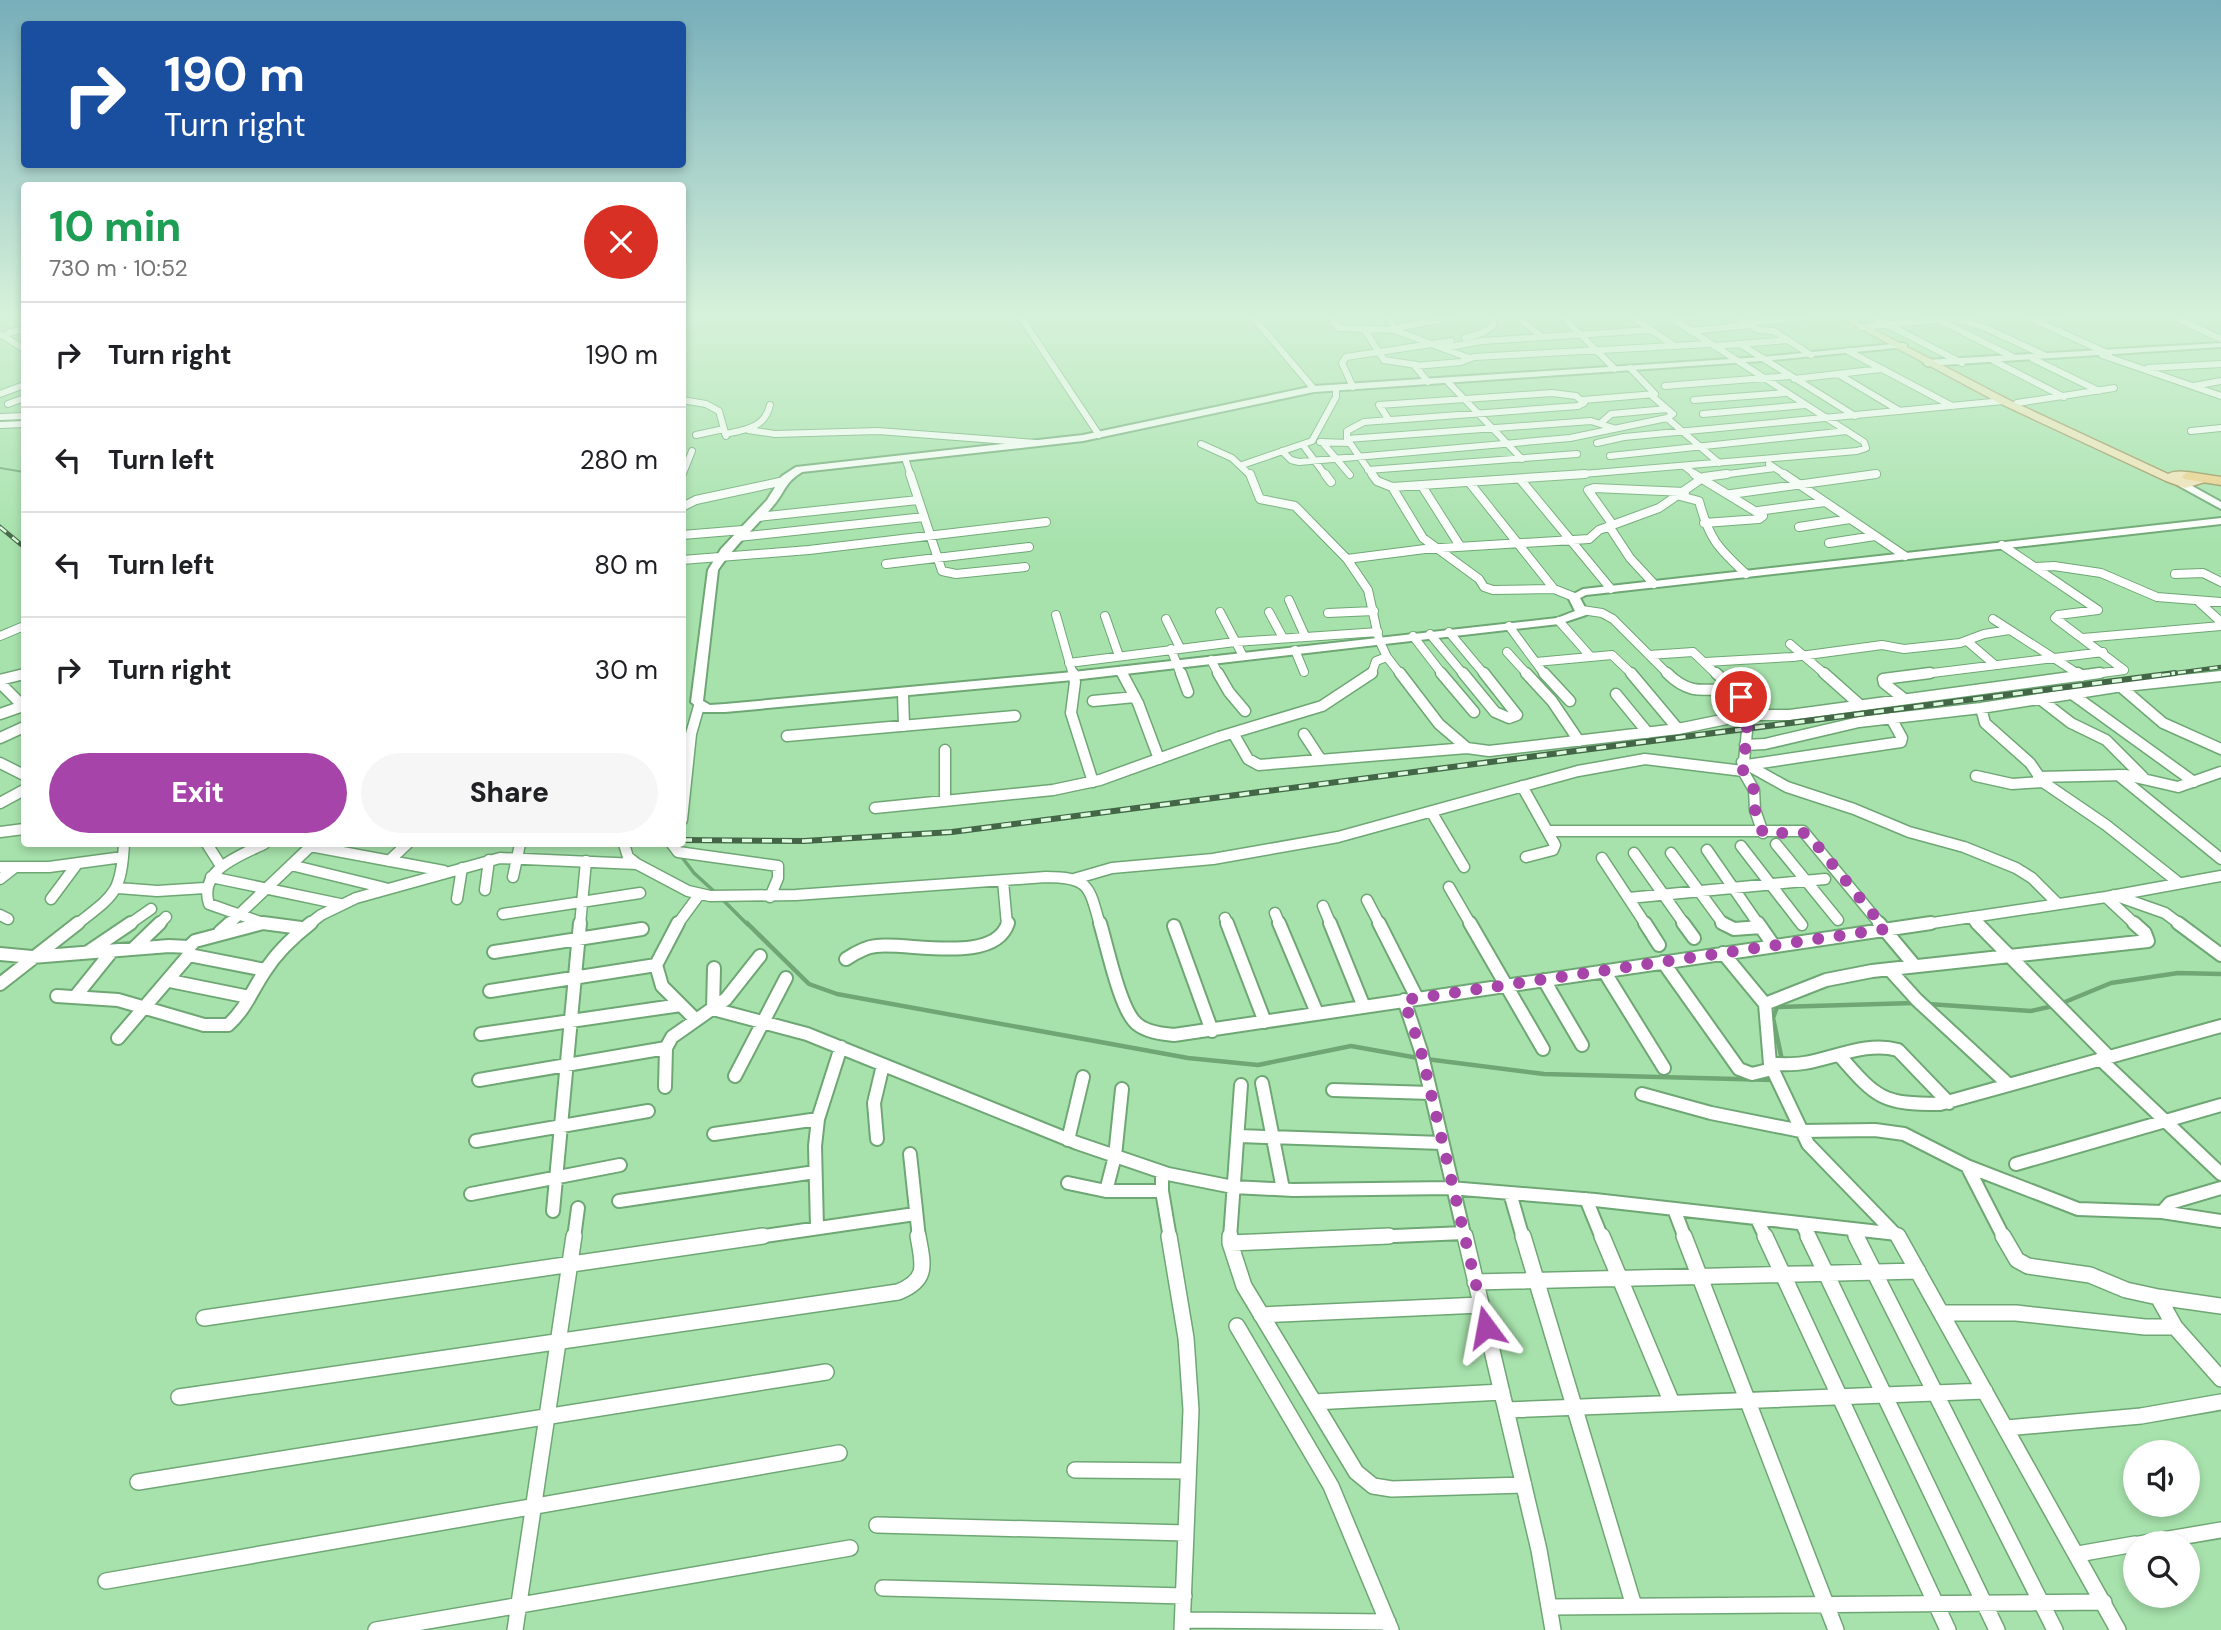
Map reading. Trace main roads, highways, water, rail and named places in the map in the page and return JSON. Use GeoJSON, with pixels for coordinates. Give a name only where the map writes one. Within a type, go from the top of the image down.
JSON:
{"type":"FeatureCollection","features":[{"type":"Feature","properties":{"kind":"highway"},"geometry":{"type":"LineString","coordinates":[[2191,482],[2221,484]]}},
{"type":"Feature","properties":{"kind":"main road"},"geometry":{"type":"LineString","coordinates":[[1987,392],[2171,476],[2191,482]]}},
{"type":"Feature","properties":{"kind":"main road"},"geometry":{"type":"LineString","coordinates":[[1994,392],[2171,476]]}},
{"type":"Feature","properties":{"kind":"waterway"},"geometry":{"type":"LineString","coordinates":[[0,468],[21,472]]}},
{"type":"Feature","properties":{"kind":"waterway"},"geometry":{"type":"LineString","coordinates":[[681,856],[694,873],[717,894]]}},
{"type":"Feature","properties":{"kind":"waterway"},"geometry":{"type":"LineString","coordinates":[[722,899],[748,925]]}},
{"type":"Feature","properties":{"kind":"waterway"},"geometry":{"type":"LineString","coordinates":[[747,923],[809,984],[837,994],[1188,1058],[1258,1065],[1351,1046],[1418,1058]]}},
{"type":"Feature","properties":{"kind":"waterway"},"geometry":{"type":"LineString","coordinates":[[2060,1004],[2111,983],[2178,973],[2221,974]]}},
{"type":"Feature","properties":{"kind":"waterway"},"geometry":{"type":"LineString","coordinates":[[1782,1060],[1773,1018],[1777,1007],[1914,1003]]}},
{"type":"Feature","properties":{"kind":"waterway"},"geometry":{"type":"LineString","coordinates":[[1928,1004],[2031,1011],[2053,1006]]}},
{"type":"Feature","properties":{"kind":"waterway"},"geometry":{"type":"LineString","coordinates":[[1426,1059],[1544,1074],[1774,1080]]}},
{"type":"Feature","properties":{"kind":"railway"},"geometry":{"type":"LineString","coordinates":[[0,527],[21,544]]}},
{"type":"Feature","properties":{"kind":"railway"},"geometry":{"type":"LineString","coordinates":[[2162,675],[2221,667]]}},
{"type":"Feature","properties":{"kind":"railway"},"geometry":{"type":"LineString","coordinates":[[686,840],[804,841],[952,832],[2175,673]]}}]}
